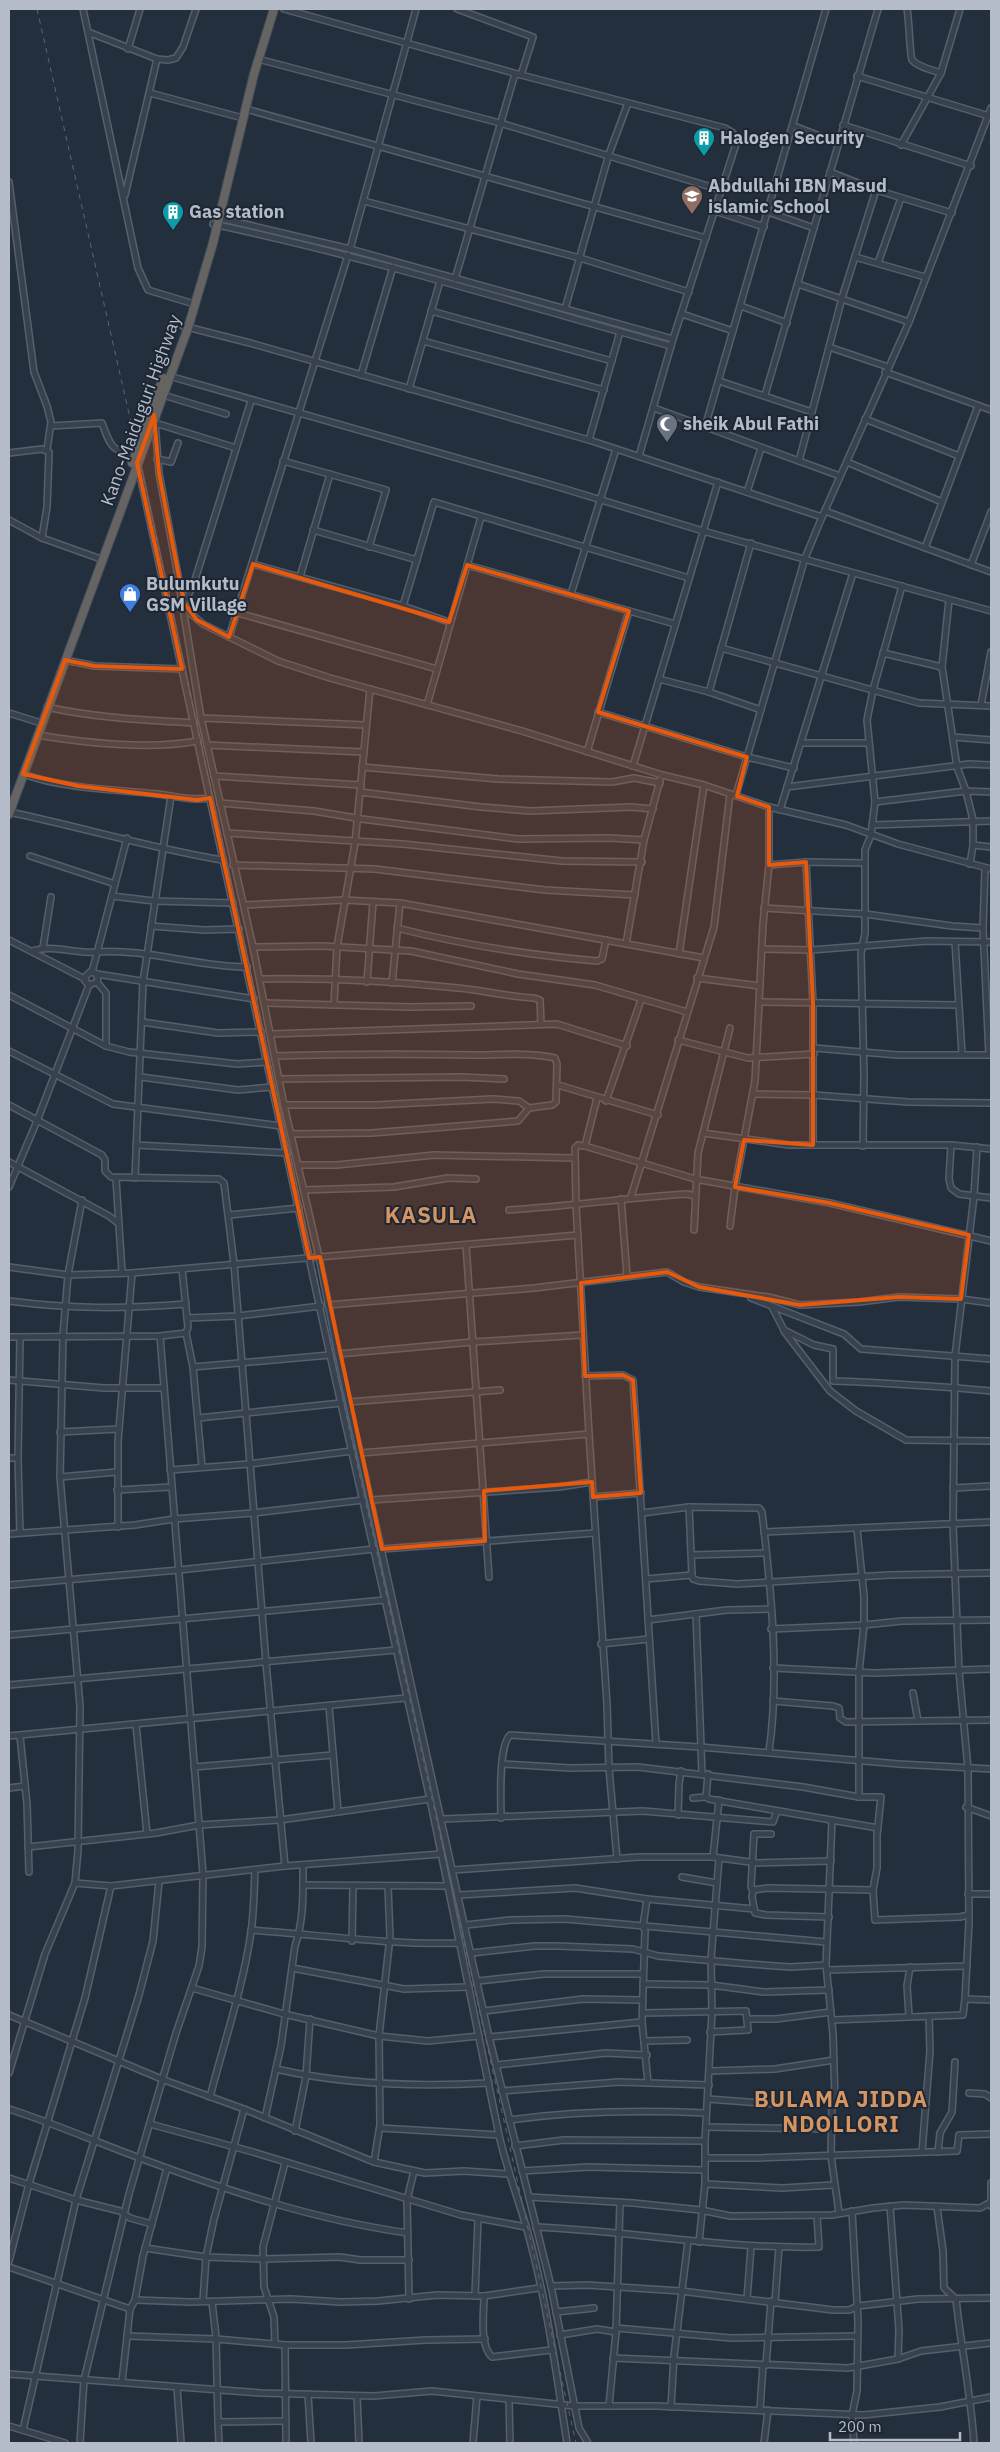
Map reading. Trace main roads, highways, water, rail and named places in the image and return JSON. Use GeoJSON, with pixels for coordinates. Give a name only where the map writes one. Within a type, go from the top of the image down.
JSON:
{"type":"FeatureCollection","features":[{"type":"Feature","properties":{"kind":"highway","name":"Kano-Maiduguri Highway"},"geometry":{"type":"LineString","coordinates":[[9,812],[38,722],[135,454],[186,327],[191,303],[216,221],[239,117],[269,9]]}},
{"type":"Feature","properties":{"kind":"highway","name":"Kano-Maiduguri Highway"},"geometry":{"type":"LineString","coordinates":[[9,802],[23,774],[137,463],[155,419],[186,327],[258,59],[274,9]]}},
{"type":"Feature","properties":{"kind":"railway"},"geometry":{"type":"LineString","coordinates":[[37,9],[137,449],[350,1432],[576,2443]]}},
{"type":"Feature","properties":{"kind":"place","name":"Halogen Security"},"geometry":{"type":"Point","coordinates":[704,157]}},
{"type":"Feature","properties":{"kind":"place","name":"Abdullahi IBN Masud islamic School"},"geometry":{"type":"Point","coordinates":[692,215]}},
{"type":"Feature","properties":{"kind":"place","name":"Gas station"},"geometry":{"type":"Point","coordinates":[173,231]}},
{"type":"Feature","properties":{"kind":"place","name":"sheik Abul Fathi"},"geometry":{"type":"Point","coordinates":[667,443]}},
{"type":"Feature","properties":{"kind":"place","name":"Bulumkutu GSM Village"},"geometry":{"type":"Point","coordinates":[130,613]}},
{"type":"Feature","properties":{"kind":"district","name":"KASULA"},"geometry":{"type":"Point","coordinates":[431,1215]}},
{"type":"Feature","properties":{"kind":"district","name":"BULAMA JIDDA NDOLLORI"},"geometry":{"type":"Point","coordinates":[841,2112]}}]}
